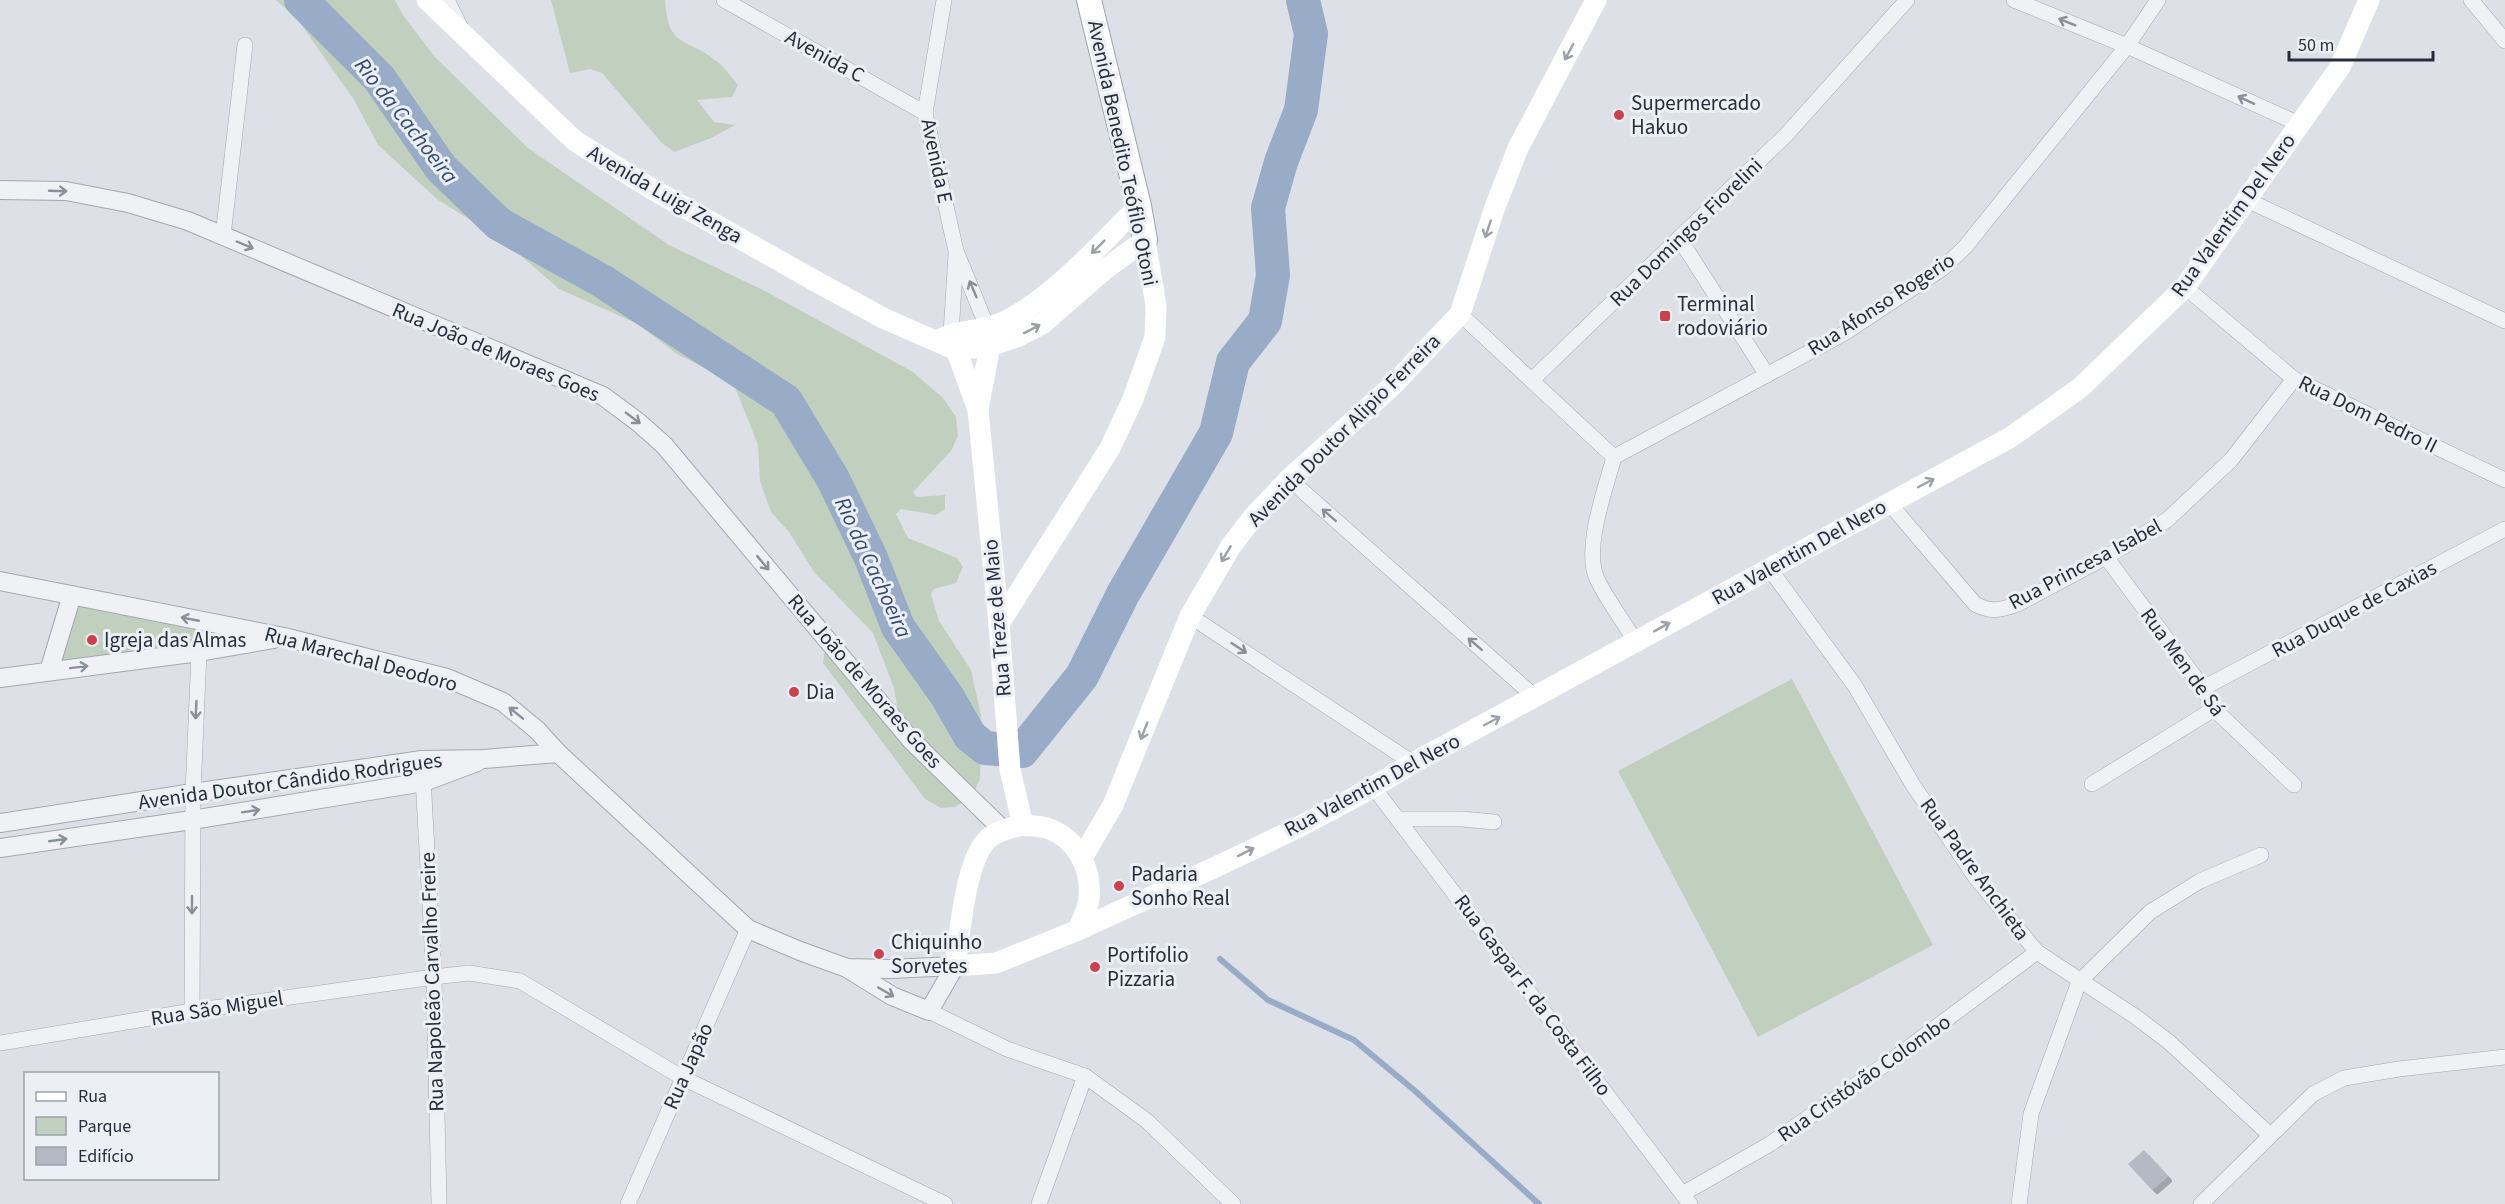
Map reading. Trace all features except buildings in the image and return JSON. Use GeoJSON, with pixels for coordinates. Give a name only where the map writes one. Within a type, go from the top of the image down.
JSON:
{"type":"FeatureCollection","features":[{"type":"Feature","properties":{"kind":"main road","name":"Avenida Luigi Zenga"},"geometry":{"type":"LineString","coordinates":[[427,0],[575,141],[652,189],[883,318],[948,342]]}},
{"type":"Feature","properties":{"kind":"main road","name":"Avenida Benedito Teófilo Otoni"},"geometry":{"type":"LineString","coordinates":[[999,624],[1110,448],[1133,399],[1155,337],[1156,306],[1139,206],[1089,0]]}},
{"type":"Feature","properties":{"kind":"main road","name":"Avenida Doutor Alipio Ferreira"},"geometry":{"type":"LineString","coordinates":[[1082,858],[1113,805],[1190,616],[1231,546],[1254,516],[1288,479],[1392,386],[1460,314],[1495,207],[1518,148],[1596,0]]}},
{"type":"Feature","properties":{"kind":"main road","name":"Rua Valentim Del Nero"},"geometry":{"type":"LineString","coordinates":[[1078,930],[1230,860],[1374,788],[1413,763],[2011,437],[2080,388],[2184,287],[2340,68],[2369,0]]}},
{"type":"Feature","properties":{"kind":"main road"},"geometry":{"type":"LineString","coordinates":[[989,337],[1007,321],[1042,300],[1139,206]]}},
{"type":"Feature","properties":{"kind":"main road"},"geometry":{"type":"LineString","coordinates":[[948,342],[1019,336],[1042,324],[1104,270],[1145,240]]}},
{"type":"Feature","properties":{"kind":"main road","name":"Rua Treze de Maio"},"geometry":{"type":"LineString","coordinates":[[989,337],[978,410],[999,624],[1013,827]]}},
{"type":"Feature","properties":{"kind":"main road","name":"Rua Treze de Maio"},"geometry":{"type":"LineString","coordinates":[[948,342],[978,410]]}},
{"type":"Feature","properties":{"kind":"main road"},"geometry":{"type":"LineString","coordinates":[[1013,827],[1047,828],[1067,840],[1082,858],[1089,879],[1089,901],[1078,930],[996,963],[955,966],[970,871],[981,846],[989,837],[1013,827]]}},
{"type":"Feature","properties":{"kind":"street"},"geometry":{"type":"LineString","coordinates":[[447,0],[465,36]]}},
{"type":"Feature","properties":{"kind":"street","name":"Avenida C"},"geometry":{"type":"LineString","coordinates":[[724,0],[925,113]]}},
{"type":"Feature","properties":{"kind":"street","name":"Avenida E"},"geometry":{"type":"LineString","coordinates":[[944,0],[925,113],[956,251],[989,337]]}},
{"type":"Feature","properties":{"kind":"street","name":"Rua Domingos Fiorelini"},"geometry":{"type":"LineString","coordinates":[[1533,380],[1786,135],[1907,0]]}},
{"type":"Feature","properties":{"kind":"street"},"geometry":{"type":"LineString","coordinates":[[2014,0],[2127,46],[2299,124]]}},
{"type":"Feature","properties":{"kind":"street","name":"Rua Afonso Rogerio"},"geometry":{"type":"LineString","coordinates":[[1614,457],[1843,334],[1943,268],[1965,247],[2127,46],[2158,0]]}},
{"type":"Feature","properties":{"kind":"street"},"geometry":{"type":"LineString","coordinates":[[2471,0],[2505,40]]}},
{"type":"Feature","properties":{"kind":"street"},"geometry":{"type":"LineString","coordinates":[[223,236],[245,45]]}},
{"type":"Feature","properties":{"kind":"street","name":"Rua João de Moraes Goes"},"geometry":{"type":"LineString","coordinates":[[0,190],[66,190],[128,203],[188,221],[603,396],[664,445],[911,740],[1013,827]]}},
{"type":"Feature","properties":{"kind":"street"},"geometry":{"type":"LineString","coordinates":[[2247,200],[2505,321]]}},
{"type":"Feature","properties":{"kind":"street"},"geometry":{"type":"LineString","coordinates":[[1679,238],[1767,375]]}},
{"type":"Feature","properties":{"kind":"street","name":"Avenida E"},"geometry":{"type":"LineString","coordinates":[[948,342],[956,251]]}},
{"type":"Feature","properties":{"kind":"street","name":"Rua Dom Pedro II"},"geometry":{"type":"LineString","coordinates":[[2184,287],[2294,380],[2505,480]]}},
{"type":"Feature","properties":{"kind":"street"},"geometry":{"type":"LineString","coordinates":[[1460,314],[1614,457],[1596,529],[1593,564],[1597,578],[1636,642]]}},
{"type":"Feature","properties":{"kind":"street","name":"Rua Princesa Isabel"},"geometry":{"type":"LineString","coordinates":[[1889,502],[1975,604],[1993,611],[2018,604],[2106,557],[2167,520],[2231,460],[2294,380]]}},
{"type":"Feature","properties":{"kind":"street"},"geometry":{"type":"LineString","coordinates":[[1288,479],[1535,697]]}},
{"type":"Feature","properties":{"kind":"street","name":"Rua Duque de Caxias"},"geometry":{"type":"LineString","coordinates":[[2203,688],[2505,529]]}},
{"type":"Feature","properties":{"kind":"street","name":"Rua Men de Sá"},"geometry":{"type":"LineString","coordinates":[[2106,557],[2203,688],[2214,709],[2294,785]]}},
{"type":"Feature","properties":{"kind":"street","name":"Rua Padre Anchieta"},"geometry":{"type":"LineString","coordinates":[[1768,568],[1855,686],[1913,785],[1976,878],[2037,952],[2079,982],[2136,1017],[2169,1042],[2270,1136]]}},
{"type":"Feature","properties":{"kind":"street","name":"Rua Marechal Deodoro"},"geometry":{"type":"LineString","coordinates":[[0,581],[284,637],[447,678],[503,702],[537,730],[558,753]]}},
{"type":"Feature","properties":{"kind":"street"},"geometry":{"type":"LineString","coordinates":[[49,671],[72,595]]}},
{"type":"Feature","properties":{"kind":"street"},"geometry":{"type":"LineString","coordinates":[[1190,616],[1413,763]]}},
{"type":"Feature","properties":{"kind":"street"},"geometry":{"type":"LineString","coordinates":[[0,678],[199,652],[284,637]]}},
{"type":"Feature","properties":{"kind":"street"},"geometry":{"type":"LineString","coordinates":[[192,1011],[192,820],[199,652]]}},
{"type":"Feature","properties":{"kind":"street"},"geometry":{"type":"LineString","coordinates":[[2092,784],[2214,709]]}},
{"type":"Feature","properties":{"kind":"street"},"geometry":{"type":"LineString","coordinates":[[484,759],[558,753],[748,929],[847,968],[892,996],[929,1011],[1007,1049],[1085,1076],[1147,1121],[1233,1204]]}},
{"type":"Feature","properties":{"kind":"street","name":"Avenida Doutor Cândido Rodrigues"},"geometry":{"type":"LineString","coordinates":[[0,823],[422,760],[484,759]]}},
{"type":"Feature","properties":{"kind":"street","name":"Avenida Doutor Cândido Rodrigues"},"geometry":{"type":"LineString","coordinates":[[0,848],[192,820],[424,782],[484,759]]}},
{"type":"Feature","properties":{"kind":"street","name":"Rua Napoleão Carvalho Freire"},"geometry":{"type":"LineString","coordinates":[[422,760],[434,977],[440,1204]]}},
{"type":"Feature","properties":{"kind":"street","name":"Rua Gaspar F. da Costa Filho"},"geometry":{"type":"LineString","coordinates":[[1374,788],[1400,819],[1687,1199]]}},
{"type":"Feature","properties":{"kind":"street"},"geometry":{"type":"LineString","coordinates":[[1400,819],[1462,819],[1494,822]]}},
{"type":"Feature","properties":{"kind":"street"},"geometry":{"type":"LineString","coordinates":[[2019,1204],[2031,1114],[2079,982],[2150,912],[2200,881],[2261,855]]}},
{"type":"Feature","properties":{"kind":"street","name":"Rua Japão"},"geometry":{"type":"LineString","coordinates":[[628,1204],[748,929]]}},
{"type":"Feature","properties":{"kind":"street","name":"Rua Cristóvão Colombo"},"geometry":{"type":"LineString","coordinates":[[1687,1199],[1896,1057],[2037,952]]}},
{"type":"Feature","properties":{"kind":"street"},"geometry":{"type":"LineString","coordinates":[[847,968],[955,966]]}},
{"type":"Feature","properties":{"kind":"street"},"geometry":{"type":"LineString","coordinates":[[929,1011],[955,966]]}},
{"type":"Feature","properties":{"kind":"street","name":"Rua São Miguel"},"geometry":{"type":"LineString","coordinates":[[0,1043],[192,1011],[434,977],[469,973],[520,981],[683,1078],[945,1204]]}},
{"type":"Feature","properties":{"kind":"street"},"geometry":{"type":"LineString","coordinates":[[2201,1204],[2313,1094],[2344,1078],[2399,1069],[2505,1057]]}},
{"type":"Feature","properties":{"kind":"street"},"geometry":{"type":"LineString","coordinates":[[1039,1204],[1085,1076]]}},
{"type":"Feature","properties":{"kind":"green space"},"geometry":{"type":"Polygon","coordinates":[[[276,0],[395,0],[403,15],[434,56],[528,148],[669,245],[765,291],[913,372],[943,398],[956,417],[958,436],[951,451],[913,492],[917,497],[945,495],[945,509],[936,515],[901,509],[896,514],[908,538],[957,558],[963,567],[956,583],[934,589],[931,594],[939,621],[971,670],[981,715],[980,779],[972,796],[955,807],[941,808],[925,799],[823,663],[824,653],[838,656],[899,719],[894,688],[873,633],[814,572],[789,532],[771,512],[760,481],[758,445],[733,382],[677,354],[638,324],[559,289],[503,240],[438,200],[378,145],[354,100],[298,20],[276,0]]]}},
{"type":"Feature","properties":{"kind":"green space"},"geometry":{"type":"Polygon","coordinates":[[[551,0],[665,0],[670,28],[675,35],[719,63],[738,85],[732,97],[697,100],[714,122],[735,125],[711,138],[674,152],[662,143],[602,73],[590,69],[570,73],[551,0]]]}},
{"type":"Feature","properties":{"kind":"green space"},"geometry":{"type":"Polygon","coordinates":[[[79,602],[252,636],[62,662],[79,602]]]}},
{"type":"Feature","properties":{"kind":"green space"},"geometry":{"type":"Polygon","coordinates":[[[1792,679],[1933,945],[1758,1037],[1618,771],[1792,679]]]}},
{"type":"Feature","properties":{"kind":"waterway","name":"Rio da Cachoeira"},"geometry":{"type":"LineString","coordinates":[[301,0],[379,78],[441,168],[499,224],[602,281],[786,401],[833,479],[871,558],[898,627],[947,696],[970,736],[985,748],[1022,751],[1082,676],[1123,594],[1216,433],[1233,362],[1265,321],[1273,275],[1268,208],[1281,162],[1301,110],[1311,34],[1303,0]]}},
{"type":"Feature","properties":{"kind":"waterway"},"geometry":{"type":"LineString","coordinates":[[1220,959],[1268,1000],[1354,1040],[1414,1090],[1539,1204]]}},
{"type":"Feature","properties":{"kind":"place","name":"Supermercado Hakuo"},"geometry":{"type":"Point","coordinates":[1619,115]}},
{"type":"Feature","properties":{"kind":"place","name":"Terminal rodoviário"},"geometry":{"type":"Point","coordinates":[1665,316]}},
{"type":"Feature","properties":{"kind":"place","name":"Igreja das Almas"},"geometry":{"type":"Point","coordinates":[92,640]}},
{"type":"Feature","properties":{"kind":"place","name":"Dia"},"geometry":{"type":"Point","coordinates":[794,692]}},
{"type":"Feature","properties":{"kind":"place","name":"Padaria Sonho Real"},"geometry":{"type":"Point","coordinates":[1119,886]}},
{"type":"Feature","properties":{"kind":"place","name":"Chiquinho Sorvetes"},"geometry":{"type":"Point","coordinates":[879,954]}},
{"type":"Feature","properties":{"kind":"place","name":"Portifolio Pizzaria"},"geometry":{"type":"Point","coordinates":[1095,967]}}]}
